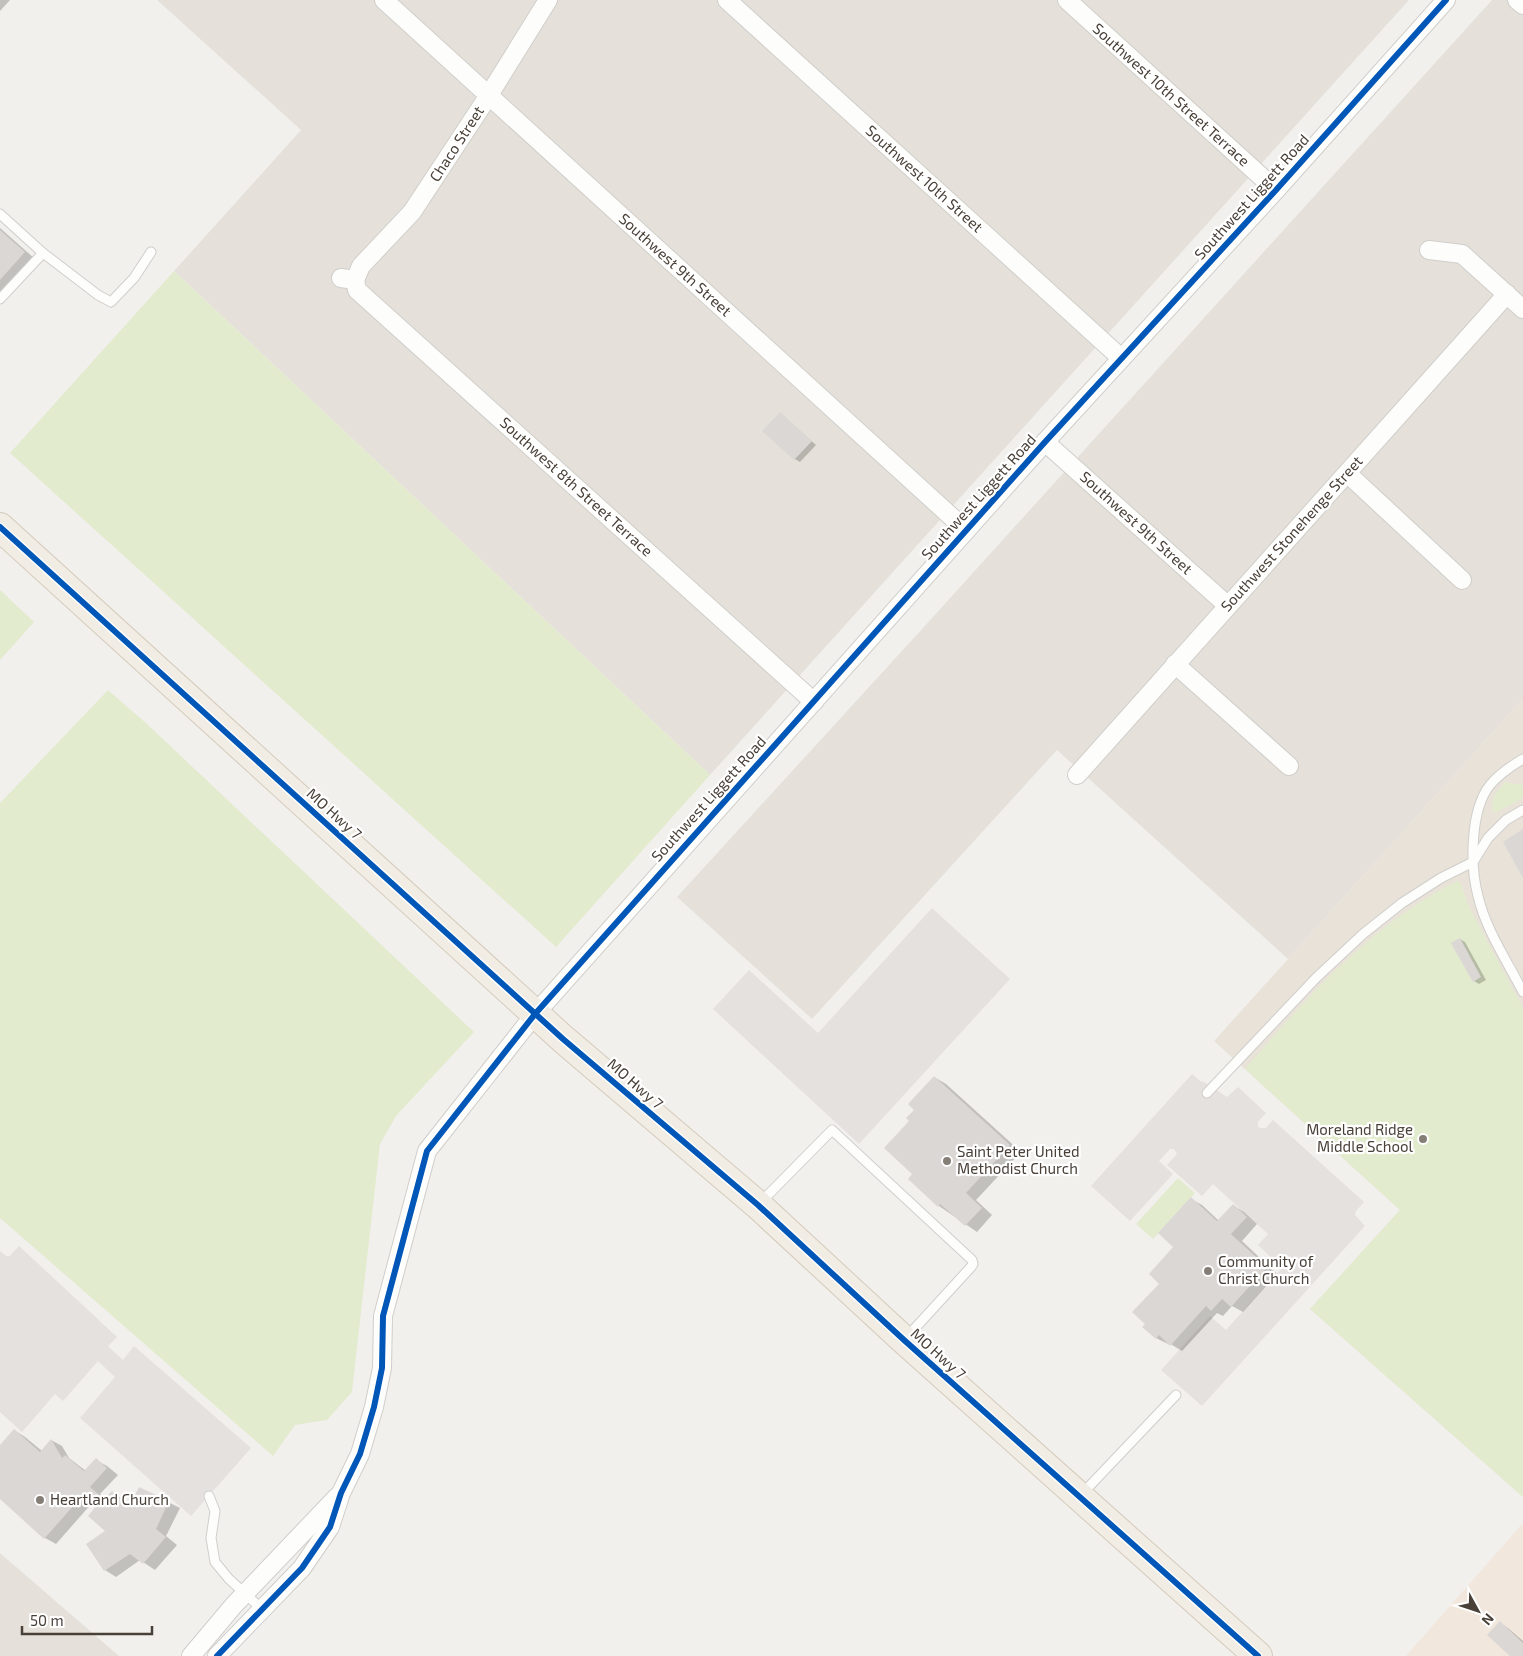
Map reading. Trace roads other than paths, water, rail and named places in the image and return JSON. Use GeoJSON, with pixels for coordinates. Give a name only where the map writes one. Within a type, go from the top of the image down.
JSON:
{"type":"FeatureCollection","features":[{"type":"Feature","properties":{"kind":"main road","name":"MO Hwy 7"},"geometry":{"type":"LineString","coordinates":[[0,528],[535,1014],[758,1205],[904,1340],[1258,1656]]}},
{"type":"Feature","properties":{"kind":"street","name":"Southwest 9th Street"},"geometry":{"type":"LineString","coordinates":[[384,0],[966,530]]}},
{"type":"Feature","properties":{"kind":"street","name":"Chaco Street"},"geometry":{"type":"LineString","coordinates":[[348,279],[412,212],[489,95],[548,0]]}},
{"type":"Feature","properties":{"kind":"street","name":"Southwest 10th Street"},"geometry":{"type":"LineString","coordinates":[[727,0],[1122,358]]}},
{"type":"Feature","properties":{"kind":"street","name":"Southwest 10th Street Terrace"},"geometry":{"type":"LineString","coordinates":[[1067,0],[1276,190]]}},
{"type":"Feature","properties":{"kind":"street","name":"Southwest Liggett Road"},"geometry":{"type":"LineString","coordinates":[[341,1493],[360,1454],[374,1407],[382,1368],[383,1316],[427,1151],[535,1014],[1045,442],[1276,190],[1446,0]]}},
{"type":"Feature","properties":{"kind":"street"},"geometry":{"type":"LineString","coordinates":[[1517,0],[1523,5]]}},
{"type":"Feature","properties":{"kind":"street"},"geometry":{"type":"LineString","coordinates":[[1429,250],[1462,254],[1523,309]]}},
{"type":"Feature","properties":{"kind":"street","name":"Southwest 8th Street Terrace"},"geometry":{"type":"LineString","coordinates":[[348,279],[357,290],[814,702]]}},
{"type":"Feature","properties":{"kind":"street","name":"Southwest Stonehenge Street"},"geometry":{"type":"LineString","coordinates":[[1077,775],[1507,294]]}},
{"type":"Feature","properties":{"kind":"street","name":"Southwest 9th Street"},"geometry":{"type":"LineString","coordinates":[[1045,442],[1227,605]]}},
{"type":"Feature","properties":{"kind":"street"},"geometry":{"type":"LineString","coordinates":[[1348,474],[1462,580]]}},
{"type":"Feature","properties":{"kind":"street"},"geometry":{"type":"LineString","coordinates":[[1175,664],[1289,766]]}},
{"type":"Feature","properties":{"kind":"street"},"geometry":{"type":"LineString","coordinates":[[191,1656],[246,1594],[341,1493]]}},
{"type":"Feature","properties":{"kind":"street"},"geometry":{"type":"LineString","coordinates":[[217,1656],[302,1568],[330,1526],[341,1493]]}},
{"type":"Feature","properties":{"kind":"lane"},"geometry":{"type":"LineString","coordinates":[[0,214],[43,253],[98,295],[111,302],[134,278],[151,252]]}},
{"type":"Feature","properties":{"kind":"lane"},"geometry":{"type":"LineString","coordinates":[[0,299],[43,253]]}},
{"type":"Feature","properties":{"kind":"lane"},"geometry":{"type":"LineString","coordinates":[[1523,759],[1509,766],[1490,786],[1480,807],[1473,839],[1473,862],[1478,895],[1490,929],[1523,992]]}},
{"type":"Feature","properties":{"kind":"lane"},"geometry":{"type":"LineString","coordinates":[[1207,1093],[1316,978],[1363,934],[1402,903],[1441,878],[1473,862],[1488,838],[1506,820],[1523,810]]}},
{"type":"Feature","properties":{"kind":"lane"},"geometry":{"type":"LineString","coordinates":[[758,1205],[832,1130],[972,1260],[971,1268],[904,1340]]}},
{"type":"Feature","properties":{"kind":"lane"},"geometry":{"type":"LineString","coordinates":[[1079,1497],[1176,1395]]}},
{"type":"Feature","properties":{"kind":"lane"},"geometry":{"type":"LineString","coordinates":[[209,1496],[215,1510],[212,1538],[215,1562],[229,1579],[262,1609]]}},
{"type":"Feature","properties":{"kind":"place","name":"Moreland Ridge Middle School"},"geometry":{"type":"Point","coordinates":[1423,1139]}},
{"type":"Feature","properties":{"kind":"place","name":"Saint Peter United Methodist Church"},"geometry":{"type":"Point","coordinates":[947,1161]}},
{"type":"Feature","properties":{"kind":"place","name":"Community of Christ Church"},"geometry":{"type":"Point","coordinates":[1208,1271]}},
{"type":"Feature","properties":{"kind":"place","name":"Heartland Church"},"geometry":{"type":"Point","coordinates":[40,1500]}}]}
